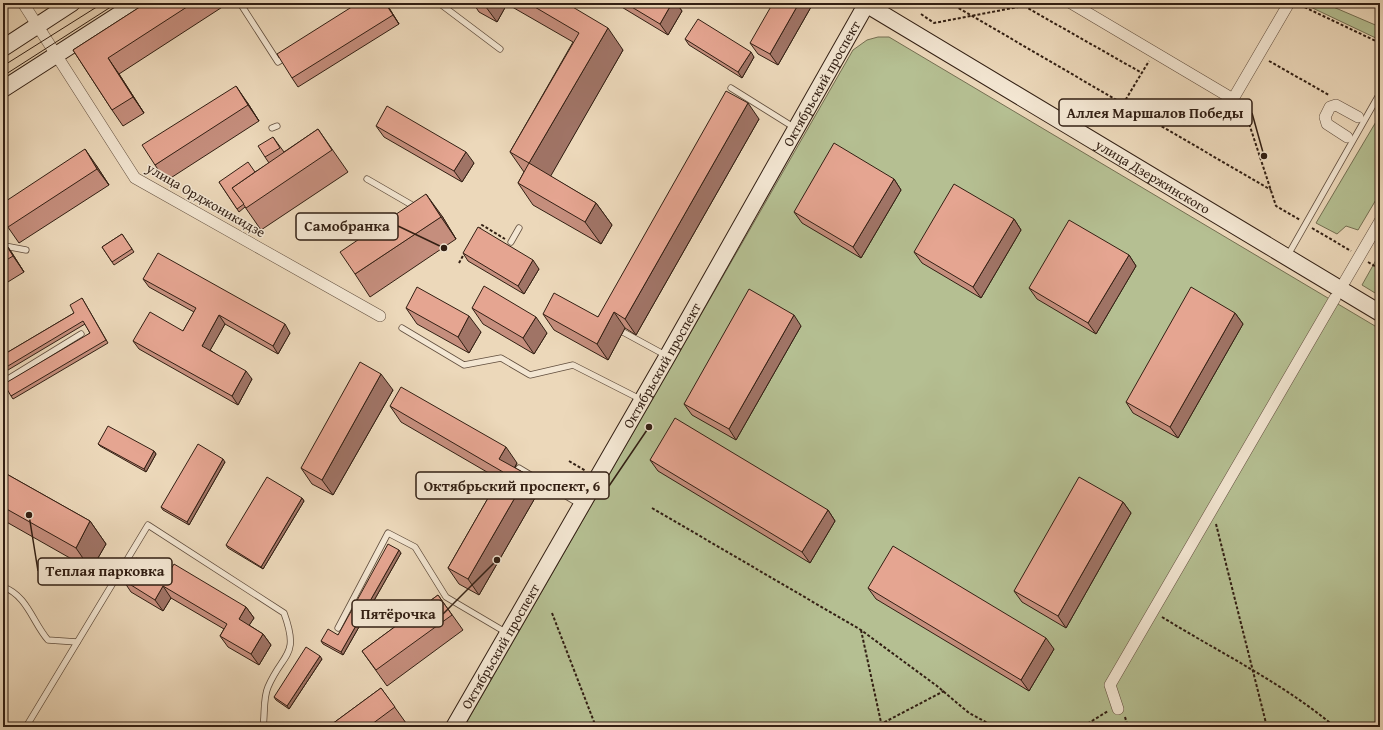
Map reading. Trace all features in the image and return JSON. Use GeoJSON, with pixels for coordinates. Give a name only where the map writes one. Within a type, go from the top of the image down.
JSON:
{"type":"FeatureCollection","features":[{"type":"Feature","properties":{"kind":"main road"},"geometry":{"type":"LineString","coordinates":[[3,48],[72,3]]}},
{"type":"Feature","properties":{"kind":"main road"},"geometry":{"type":"LineString","coordinates":[[3,89],[137,3]]}},
{"type":"Feature","properties":{"kind":"main road","name":"Октябрьский проспект"},"geometry":{"type":"LineString","coordinates":[[454,727],[667,357],[866,3]]}},
{"type":"Feature","properties":{"kind":"main road","name":"улица Дзержинского"},"geometry":{"type":"LineString","coordinates":[[866,3],[1380,313]]}},
{"type":"Feature","properties":{"kind":"street","name":"улица Орджоникидзе"},"geometry":{"type":"LineString","coordinates":[[22,3],[135,178],[380,316]]}},
{"type":"Feature","properties":{"kind":"street"},"geometry":{"type":"LineString","coordinates":[[1071,3],[1234,99],[1289,3]]}},
{"type":"Feature","properties":{"kind":"street"},"geometry":{"type":"LineString","coordinates":[[1347,137],[1327,124],[1325,117],[1330,107],[1336,105],[1358,117]]}},
{"type":"Feature","properties":{"kind":"street"},"geometry":{"type":"LineString","coordinates":[[1345,281],[1380,221]]}},
{"type":"Feature","properties":{"kind":"street"},"geometry":{"type":"LineString","coordinates":[[1118,707],[1110,684],[1335,298]]}},
{"type":"Feature","properties":{"kind":"lane"},"geometry":{"type":"LineString","coordinates":[[240,3],[278,62],[291,54]]}},
{"type":"Feature","properties":{"kind":"lane"},"geometry":{"type":"LineString","coordinates":[[439,3],[500,49]]}},
{"type":"Feature","properties":{"kind":"lane"},"geometry":{"type":"LineString","coordinates":[[730,88],[796,128]]}},
{"type":"Feature","properties":{"kind":"lane"},"geometry":{"type":"LineString","coordinates":[[1286,257],[1380,93]]}},
{"type":"Feature","properties":{"kind":"lane"},"geometry":{"type":"LineString","coordinates":[[367,179],[418,208]]}},
{"type":"Feature","properties":{"kind":"lane"},"geometry":{"type":"LineString","coordinates":[[511,242],[519,228]]}},
{"type":"Feature","properties":{"kind":"lane"},"geometry":{"type":"LineString","coordinates":[[3,242],[5,246],[26,250]]}},
{"type":"Feature","properties":{"kind":"lane"},"geometry":{"type":"LineString","coordinates":[[402,328],[464,365],[501,358],[530,375],[574,365],[642,400]]}},
{"type":"Feature","properties":{"kind":"lane"},"geometry":{"type":"LineString","coordinates":[[623,332],[667,357]]}},
{"type":"Feature","properties":{"kind":"lane"},"geometry":{"type":"LineString","coordinates":[[3,382],[81,334]]}},
{"type":"Feature","properties":{"kind":"lane"},"geometry":{"type":"LineString","coordinates":[[512,481],[519,468],[582,505]]}},
{"type":"Feature","properties":{"kind":"lane"},"geometry":{"type":"LineString","coordinates":[[26,727],[148,525],[284,613],[290,630],[291,643],[286,658],[267,688],[263,727]]}},
{"type":"Feature","properties":{"kind":"lane"},"geometry":{"type":"LineString","coordinates":[[338,628],[388,533],[416,547],[446,597],[508,634]]}},
{"type":"Feature","properties":{"kind":"lane"},"geometry":{"type":"LineString","coordinates":[[3,587],[14,592],[23,602],[48,640],[77,642]]}},
{"type":"Feature","properties":{"kind":"path"},"geometry":{"type":"LineString","coordinates":[[950,3],[1271,190]]}},
{"type":"Feature","properties":{"kind":"path"},"geometry":{"type":"LineString","coordinates":[[921,14],[934,23],[1039,3]]}},
{"type":"Feature","properties":{"kind":"path"},"geometry":{"type":"LineString","coordinates":[[1295,3],[1380,43]]}},
{"type":"Feature","properties":{"kind":"path"},"geometry":{"type":"LineString","coordinates":[[1024,6],[1142,73]]}},
{"type":"Feature","properties":{"kind":"path"},"geometry":{"type":"LineString","coordinates":[[1123,104],[1155,52]]}},
{"type":"Feature","properties":{"kind":"path"},"geometry":{"type":"LineString","coordinates":[[1259,55],[1335,99]]}},
{"type":"Feature","properties":{"kind":"path"},"geometry":{"type":"LineString","coordinates":[[1234,99],[1243,105],[1276,206],[1380,270]]}},
{"type":"Feature","properties":{"kind":"path"},"geometry":{"type":"LineString","coordinates":[[478,232],[482,225],[511,242]]}},
{"type":"Feature","properties":{"kind":"path"},"geometry":{"type":"LineString","coordinates":[[459,263],[466,251]]}},
{"type":"Feature","properties":{"kind":"path"},"geometry":{"type":"LineString","coordinates":[[569,460],[598,477]]}},
{"type":"Feature","properties":{"kind":"path"},"geometry":{"type":"LineString","coordinates":[[652,508],[861,630],[944,691],[969,713],[994,727]]}},
{"type":"Feature","properties":{"kind":"path"},"geometry":{"type":"LineString","coordinates":[[1212,509],[1267,727]]}},
{"type":"Feature","properties":{"kind":"path"},"geometry":{"type":"LineString","coordinates":[[1153,611],[1194,638],[1308,705],[1335,727]]}},
{"type":"Feature","properties":{"kind":"path"},"geometry":{"type":"LineString","coordinates":[[552,613],[596,727]]}},
{"type":"Feature","properties":{"kind":"path"},"geometry":{"type":"LineString","coordinates":[[861,630],[881,725]]}},
{"type":"Feature","properties":{"kind":"path"},"geometry":{"type":"LineString","coordinates":[[870,727],[881,725],[944,691]]}},
{"type":"Feature","properties":{"kind":"path"},"geometry":{"type":"LineString","coordinates":[[1073,727],[1087,724],[1118,707]]}},
{"type":"Feature","properties":{"kind":"path"},"geometry":{"type":"LineString","coordinates":[[991,725],[1017,727]]}},
{"type":"Feature","properties":{"kind":"green space"},"geometry":{"type":"Polygon","coordinates":[[[1302,3],[1324,3],[1380,27],[1380,40],[1302,3]]]}},
{"type":"Feature","properties":{"kind":"green space"},"geometry":{"type":"Polygon","coordinates":[[[878,37],[889,37],[1380,329],[1380,727],[464,727],[853,50],[867,40],[878,37]]]}},
{"type":"Feature","properties":{"kind":"green space"},"geometry":{"type":"Polygon","coordinates":[[[1380,115],[1380,193],[1358,230],[1346,226],[1337,234],[1316,223],[1380,115]]]}},
{"type":"Feature","properties":{"kind":"green space"},"geometry":{"type":"Polygon","coordinates":[[[1380,253],[1380,296],[1362,285],[1380,253]]]}},
{"type":"Feature","properties":{"kind":"building"},"geometry":{"type":"Polygon","coordinates":[[[146,3],[193,3],[108,58],[133,97],[112,110],[73,50],[146,3]]]}},
{"type":"Feature","properties":{"kind":"building"},"geometry":{"type":"Polygon","coordinates":[[[358,3],[385,3],[393,15],[292,78],[277,54],[358,3]]]}},
{"type":"Feature","properties":{"kind":"building"},"geometry":{"type":"Polygon","coordinates":[[[528,3],[566,3],[608,28],[529,163],[510,152],[579,33],[528,3]]]}},
{"type":"Feature","properties":{"kind":"building"},"geometry":{"type":"Polygon","coordinates":[[[625,3],[672,3],[660,24],[625,3]]]}},
{"type":"Feature","properties":{"kind":"building"},"geometry":{"type":"Polygon","coordinates":[[[773,3],[799,3],[770,54],[750,43],[773,3]]]}},
{"type":"Feature","properties":{"kind":"building"},"geometry":{"type":"Polygon","coordinates":[[[698,19],[751,52],[738,72],[685,39],[698,19]]]}},
{"type":"Feature","properties":{"kind":"building"},"geometry":{"type":"Polygon","coordinates":[[[236,86],[248,105],[155,165],[142,145],[236,86]]]}},
{"type":"Feature","properties":{"kind":"building"},"geometry":{"type":"Polygon","coordinates":[[[726,91],[748,103],[625,319],[614,312],[597,344],[543,314],[554,293],[598,317],[726,91]]]}},
{"type":"Feature","properties":{"kind":"building"},"geometry":{"type":"Polygon","coordinates":[[[387,106],[466,152],[454,171],[376,126],[387,106]]]}},
{"type":"Feature","properties":{"kind":"building"},"geometry":{"type":"Polygon","coordinates":[[[318,129],[332,150],[246,208],[232,188],[318,129]]]}},
{"type":"Feature","properties":{"kind":"building"},"geometry":{"type":"Polygon","coordinates":[[[273,137],[280,148],[265,157],[258,146],[273,137]]]}},
{"type":"Feature","properties":{"kind":"building"},"geometry":{"type":"Polygon","coordinates":[[[834,143],[894,179],[853,247],[794,212],[834,143]]]}},
{"type":"Feature","properties":{"kind":"building"},"geometry":{"type":"Polygon","coordinates":[[[85,149],[97,169],[8,227],[3,220],[3,203],[85,149]]]}},
{"type":"Feature","properties":{"kind":"building"},"geometry":{"type":"Polygon","coordinates":[[[248,162],[255,172],[232,188],[244,204],[237,209],[219,182],[248,162]]]}},
{"type":"Feature","properties":{"kind":"building"},"geometry":{"type":"Polygon","coordinates":[[[529,163],[596,203],[585,222],[518,183],[529,163]]]}},
{"type":"Feature","properties":{"kind":"building"},"geometry":{"type":"Polygon","coordinates":[[[954,184],[1014,219],[973,287],[914,252],[954,184]]]}},
{"type":"Feature","properties":{"kind":"building"},"geometry":{"type":"Polygon","coordinates":[[[426,194],[441,217],[355,274],[340,252],[426,194]]]}},
{"type":"Feature","properties":{"kind":"building"},"geometry":{"type":"Polygon","coordinates":[[[1069,220],[1129,255],[1088,323],[1029,288],[1069,220]]]}},
{"type":"Feature","properties":{"kind":"building"},"geometry":{"type":"Polygon","coordinates":[[[478,227],[533,260],[518,286],[463,253],[478,227]]]}},
{"type":"Feature","properties":{"kind":"building"},"geometry":{"type":"Polygon","coordinates":[[[122,234],[132,249],[112,262],[102,247],[122,234]]]}},
{"type":"Feature","properties":{"kind":"building"},"geometry":{"type":"Polygon","coordinates":[[[3,240],[13,256],[3,262],[3,240]]]}},
{"type":"Feature","properties":{"kind":"building"},"geometry":{"type":"Polygon","coordinates":[[[158,253],[285,324],[273,346],[219,315],[202,346],[246,371],[232,396],[133,341],[150,312],[183,331],[196,308],[143,279],[158,253]]]}},
{"type":"Feature","properties":{"kind":"building"},"geometry":{"type":"Polygon","coordinates":[[[484,286],[536,317],[523,338],[472,308],[484,286]]]}},
{"type":"Feature","properties":{"kind":"building"},"geometry":{"type":"Polygon","coordinates":[[[417,287],[469,316],[458,337],[406,308],[417,287]]]}},
{"type":"Feature","properties":{"kind":"building"},"geometry":{"type":"Polygon","coordinates":[[[1191,287],[1235,313],[1170,427],[1126,402],[1191,287]]]}},
{"type":"Feature","properties":{"kind":"building"},"geometry":{"type":"Polygon","coordinates":[[[749,289],[794,315],[729,429],[684,404],[749,289]]]}},
{"type":"Feature","properties":{"kind":"building"},"geometry":{"type":"Polygon","coordinates":[[[82,298],[106,340],[11,396],[4,384],[90,333],[83,321],[3,369],[3,355],[74,313],[70,305],[82,298]]]}},
{"type":"Feature","properties":{"kind":"building"},"geometry":{"type":"Polygon","coordinates":[[[360,362],[381,374],[322,480],[301,468],[360,362]]]}},
{"type":"Feature","properties":{"kind":"building"},"geometry":{"type":"Polygon","coordinates":[[[401,387],[506,447],[499,459],[528,475],[468,579],[448,568],[503,472],[390,406],[401,387]]]}},
{"type":"Feature","properties":{"kind":"building"},"geometry":{"type":"Polygon","coordinates":[[[675,418],[828,510],[802,552],[650,460],[675,418]]]}},
{"type":"Feature","properties":{"kind":"building"},"geometry":{"type":"Polygon","coordinates":[[[108,426],[154,451],[144,469],[98,444],[108,426]]]}},
{"type":"Feature","properties":{"kind":"building"},"geometry":{"type":"Polygon","coordinates":[[[198,444],[223,459],[187,522],[161,507],[198,444]]]}},
{"type":"Feature","properties":{"kind":"building"},"geometry":{"type":"Polygon","coordinates":[[[3,472],[90,521],[76,548],[3,507],[3,472]]]}},
{"type":"Feature","properties":{"kind":"building"},"geometry":{"type":"Polygon","coordinates":[[[267,477],[302,498],[261,567],[226,545],[267,477]]]}},
{"type":"Feature","properties":{"kind":"building"},"geometry":{"type":"Polygon","coordinates":[[[1079,477],[1123,502],[1058,616],[1014,591],[1079,477]]]}},
{"type":"Feature","properties":{"kind":"building"},"geometry":{"type":"Polygon","coordinates":[[[388,544],[399,550],[341,652],[321,641],[328,629],[338,635],[388,544]]]}},
{"type":"Feature","properties":{"kind":"building"},"geometry":{"type":"Polygon","coordinates":[[[893,546],[1046,638],[1021,680],[868,588],[893,546]]]}},
{"type":"Feature","properties":{"kind":"building"},"geometry":{"type":"Polygon","coordinates":[[[136,558],[167,576],[174,564],[246,607],[239,619],[263,634],[251,654],[220,636],[227,624],[163,586],[155,600],[123,580],[136,558]]]}},
{"type":"Feature","properties":{"kind":"building"},"geometry":{"type":"Polygon","coordinates":[[[438,595],[452,615],[376,670],[362,651],[438,595]]]}},
{"type":"Feature","properties":{"kind":"building"},"geometry":{"type":"Polygon","coordinates":[[[306,647],[320,656],[287,706],[274,697],[306,647]]]}},
{"type":"Feature","properties":{"kind":"building"},"geometry":{"type":"Polygon","coordinates":[[[381,688],[395,707],[368,727],[328,727],[381,688]]]}},
{"type":"Feature","properties":{"kind":"building"},"geometry":{"type":"Polygon","coordinates":[[[239,722],[246,727],[235,727],[239,722]]]}},
{"type":"Feature","properties":{"kind":"tram line"},"geometry":{"type":"LineString","coordinates":[[3,66],[103,3]]}},
{"type":"Feature","properties":{"kind":"tram line"},"geometry":{"type":"LineString","coordinates":[[3,76],[117,3]]}},
{"type":"Feature","properties":{"kind":"place","name":"Аллея Маршалов Победы"},"geometry":{"type":"Point","coordinates":[1264,156]}},
{"type":"Feature","properties":{"kind":"place","name":"Самобранка"},"geometry":{"type":"Point","coordinates":[444,248]}},
{"type":"Feature","properties":{"kind":"place","name":"Октябрьский проспект, 6"},"geometry":{"type":"Point","coordinates":[649,427]}},
{"type":"Feature","properties":{"kind":"place","name":"Теплая парковка"},"geometry":{"type":"Point","coordinates":[29,515]}},
{"type":"Feature","properties":{"kind":"place","name":"Пятёрочка"},"geometry":{"type":"Point","coordinates":[497,560]}}]}
